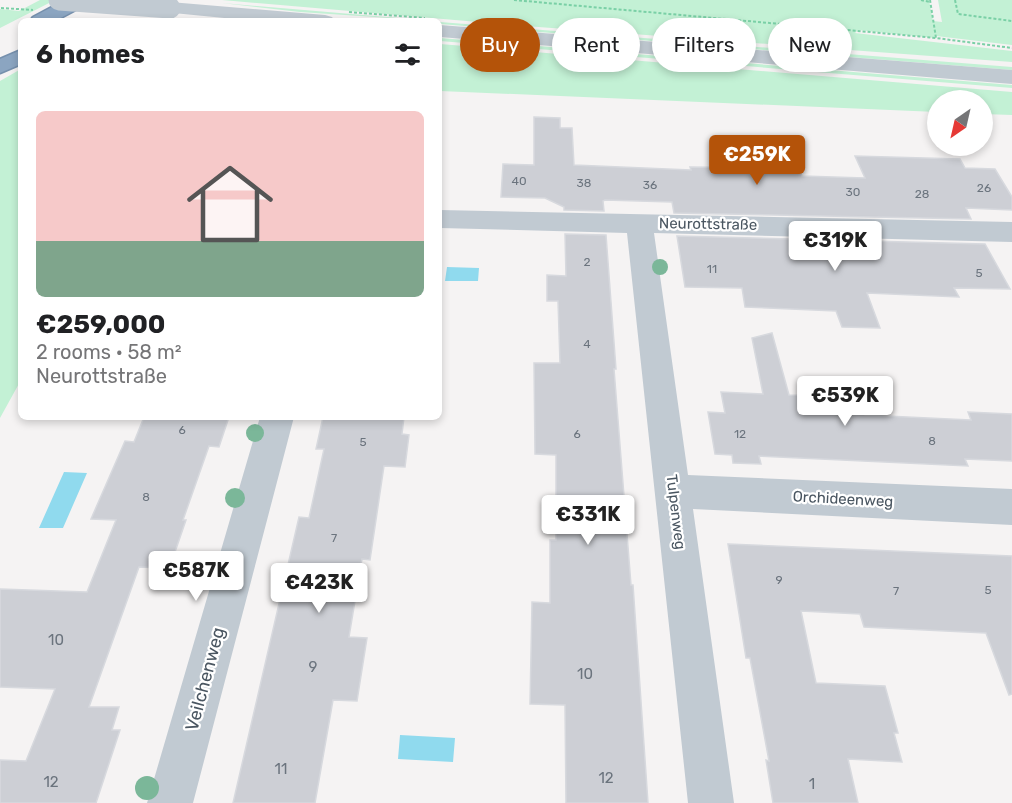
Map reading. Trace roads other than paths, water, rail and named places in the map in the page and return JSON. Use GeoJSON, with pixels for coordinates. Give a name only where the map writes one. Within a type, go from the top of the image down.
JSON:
{"type":"FeatureCollection","features":[{"type":"Feature","properties":{"kind":"highway"},"geometry":{"type":"LineString","coordinates":[[46,18],[80,0]]}},
{"type":"Feature","properties":{"kind":"highway"},"geometry":{"type":"LineString","coordinates":[[90,18],[123,0]]}},
{"type":"Feature","properties":{"kind":"highway"},"geometry":{"type":"LineString","coordinates":[[0,67],[18,58]]}},
{"type":"Feature","properties":{"kind":"street"},"geometry":{"type":"LineString","coordinates":[[59,0],[290,18]]}},
{"type":"Feature","properties":{"kind":"street"},"geometry":{"type":"LineString","coordinates":[[442,31],[1012,76]]}},
{"type":"Feature","properties":{"kind":"street","name":"Neurottstraße"},"geometry":{"type":"LineString","coordinates":[[442,219],[1012,232]]}},
{"type":"Feature","properties":{"kind":"street","name":"Tulpenweg"},"geometry":{"type":"LineString","coordinates":[[639,222],[711,803]]}},
{"type":"Feature","properties":{"kind":"street","name":"Veilchenweg"},"geometry":{"type":"LineString","coordinates":[[170,803],[276,420]]}},
{"type":"Feature","properties":{"kind":"street","name":"Orchideenweg"},"geometry":{"type":"LineString","coordinates":[[674,491],[1012,507]]}},
{"type":"Feature","properties":{"kind":"water"},"geometry":{"type":"Polygon","coordinates":[[[447,267],[479,268],[478,281],[445,281],[447,267]]]}},
{"type":"Feature","properties":{"kind":"water"},"geometry":{"type":"Polygon","coordinates":[[[64,472],[87,473],[63,528],[39,528],[64,472]]]}},
{"type":"Feature","properties":{"kind":"water"},"geometry":{"type":"Polygon","coordinates":[[[400,735],[455,738],[453,762],[398,759],[400,735]]]}}]}
